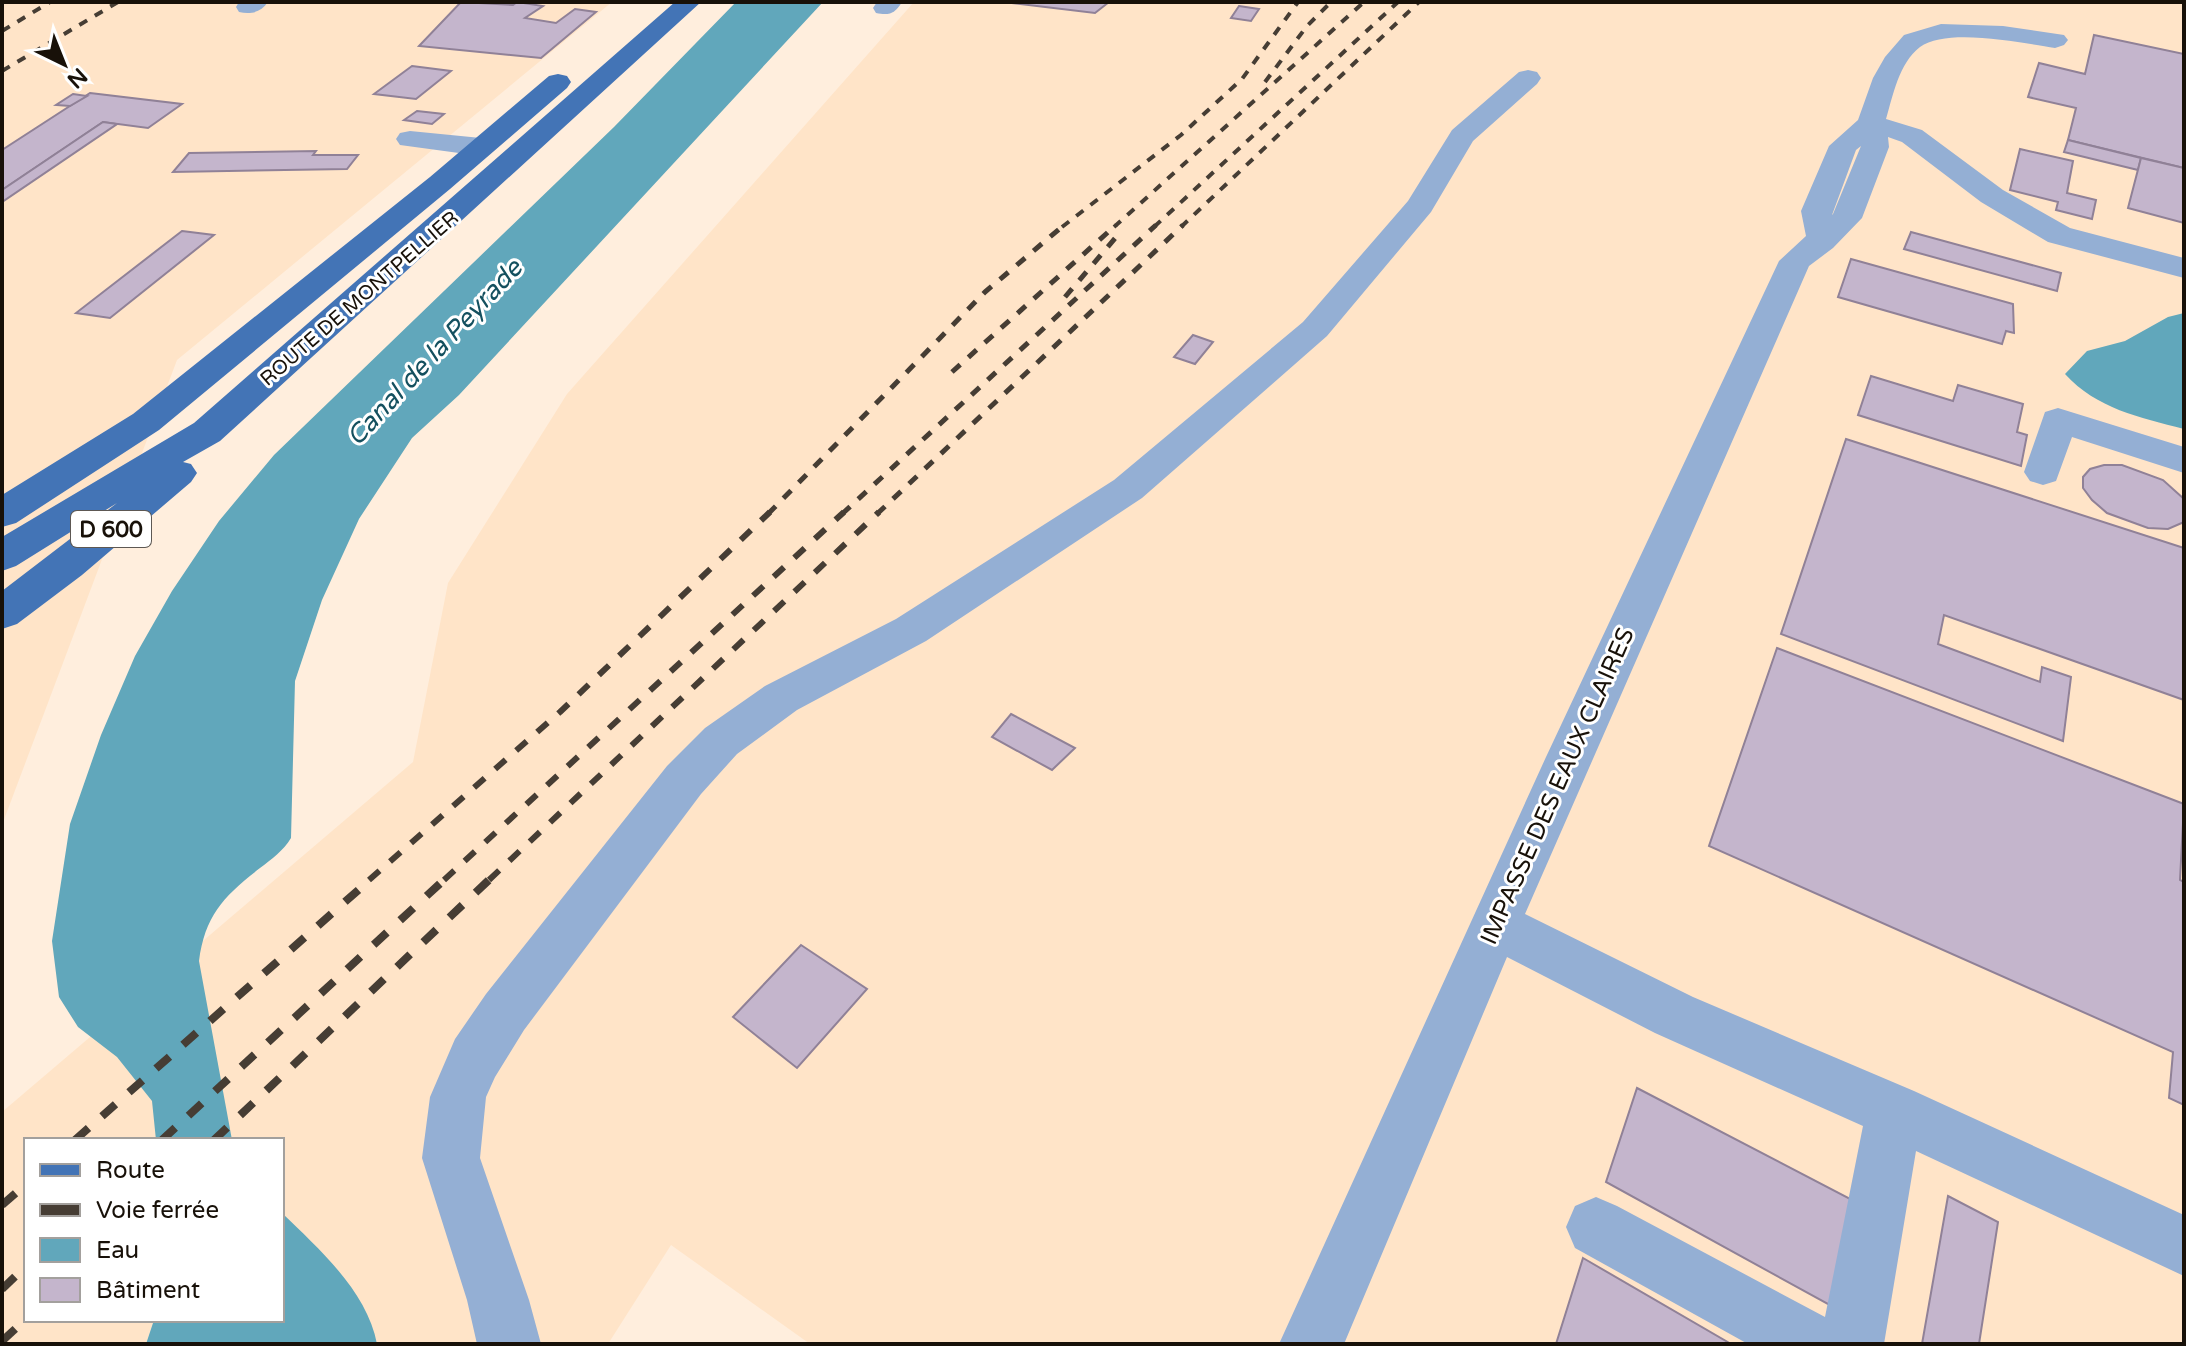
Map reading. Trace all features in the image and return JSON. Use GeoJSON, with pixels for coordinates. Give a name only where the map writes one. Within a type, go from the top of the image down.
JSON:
{"type":"FeatureCollection","features":[{"type":"Feature","properties":{"kind":"main road","name":"ROUTE DE MONTPELLIER"},"geometry":{"type":"LineString","coordinates":[[2,513],[146,422],[481,147],[651,2]]}},
{"type":"Feature","properties":{"kind":"main road","name":"ROUTE DE MONTPELLIER"},"geometry":{"type":"LineString","coordinates":[[2,556],[87,505],[144,466],[207,432],[689,2]]}},
{"type":"Feature","properties":{"kind":"main road","name":"D 600"},"geometry":{"type":"LineString","coordinates":[[2,613],[68,565],[177,474],[207,432]]}},
{"type":"Feature","properties":{"kind":"street","name":"IMPASSE DES EAUX CLAIRES"},"geometry":{"type":"LineString","coordinates":[[1311,1344],[1381,1194],[1495,925],[1795,261],[1847,218],[1875,147],[1871,123],[1884,77],[1913,39],[1944,32],[1993,31],[2055,40]]}},
{"type":"Feature","properties":{"kind":"street"},"geometry":{"type":"LineString","coordinates":[[509,1344],[498,1300],[451,1158],[458,1097],[475,1058],[505,1012],[684,780],[721,741],[781,698],[911,630],[1128,489],[1315,329],[1420,206],[1462,136],[1528,78]]}},
{"type":"Feature","properties":{"kind":"street"},"geometry":{"type":"LineString","coordinates":[[1871,123],[1912,136],[1992,196],[2059,235],[2184,268]]}},
{"type":"Feature","properties":{"kind":"street"},"geometry":{"type":"LineString","coordinates":[[410,139],[481,147]]}},
{"type":"Feature","properties":{"kind":"street"},"geometry":{"type":"LineString","coordinates":[[2043,472],[2058,420],[2184,460]]}},
{"type":"Feature","properties":{"kind":"street"},"geometry":{"type":"LineString","coordinates":[[1495,925],[1674,1015],[1894,1111],[2184,1246]]}},
{"type":"Feature","properties":{"kind":"street"},"geometry":{"type":"LineString","coordinates":[[1852,1344],[1894,1111]]}},
{"type":"Feature","properties":{"kind":"street"},"geometry":{"type":"LineString","coordinates":[[1596,1227],[1811,1344]]}},
{"type":"Feature","properties":{"kind":"shaded area"},"geometry":{"type":"Polygon","coordinates":[[[2,2],[612,2],[177,360],[2,825],[2,2]]]}},
{"type":"Feature","properties":{"kind":"shaded area"},"geometry":{"type":"Polygon","coordinates":[[[914,2],[2184,2],[2184,1344],[810,1344],[671,1245],[608,1344],[279,1344],[284,1322],[284,1138],[24,1138],[24,1322],[153,1322],[146,1344],[2,1344],[2,1112],[413,762],[448,583],[567,394],[914,2]]]}},
{"type":"Feature","properties":{"kind":"water","name":"Canal de la Peyrade"},"geometry":{"type":"Polygon","coordinates":[[[736,2],[823,2],[459,395],[412,438],[359,519],[322,600],[295,681],[291,838],[226,898],[211,919],[202,945],[199,961],[232,1138],[156,1138],[152,1101],[117,1057],[78,1027],[59,997],[52,941],[70,824],[101,735],[135,656],[172,591],[219,521],[274,455],[614,127],[736,2]]]}},
{"type":"Feature","properties":{"kind":"water"},"geometry":{"type":"Polygon","coordinates":[[[2184,313],[2184,429],[2105,404],[2065,374],[2087,351],[2125,341],[2168,317],[2184,313]]]}},
{"type":"Feature","properties":{"kind":"water"},"geometry":{"type":"Polygon","coordinates":[[[284,1215],[340,1272],[363,1306],[377,1344],[146,1344],[153,1322],[284,1322],[284,1215]]]}},
{"type":"Feature","properties":{"kind":"building"},"geometry":{"type":"Polygon","coordinates":[[[461,2],[513,5],[517,2],[543,6],[525,18],[556,23],[575,9],[596,12],[541,58],[419,46],[461,2]]]}},
{"type":"Feature","properties":{"kind":"building"},"geometry":{"type":"Polygon","coordinates":[[[1003,2],[1109,2],[1095,13],[1003,2]]]}},
{"type":"Feature","properties":{"kind":"building"},"geometry":{"type":"Polygon","coordinates":[[[1239,6],[1259,9],[1251,21],[1231,18],[1239,6]]]}},
{"type":"Feature","properties":{"kind":"building"},"geometry":{"type":"Polygon","coordinates":[[[2094,35],[2184,54],[2184,168],[2068,140],[2076,108],[2028,97],[2039,63],[2085,74],[2094,35]]]}},
{"type":"Feature","properties":{"kind":"building"},"geometry":{"type":"Polygon","coordinates":[[[412,66],[451,71],[416,99],[374,94],[412,66]]]}},
{"type":"Feature","properties":{"kind":"building"},"geometry":{"type":"Polygon","coordinates":[[[90,93],[182,104],[148,128],[103,122],[2,190],[2,150],[90,93]]]}},
{"type":"Feature","properties":{"kind":"building"},"geometry":{"type":"Polygon","coordinates":[[[73,94],[87,96],[70,106],[56,105],[73,94]]]}},
{"type":"Feature","properties":{"kind":"building"},"geometry":{"type":"Polygon","coordinates":[[[417,111],[444,114],[432,124],[404,120],[417,111]]]}},
{"type":"Feature","properties":{"kind":"building"},"geometry":{"type":"Polygon","coordinates":[[[103,122],[117,124],[2,202],[2,190],[103,122]]]}},
{"type":"Feature","properties":{"kind":"building"},"geometry":{"type":"Polygon","coordinates":[[[2068,140],[2141,158],[2138,170],[2064,152],[2068,140]]]}},
{"type":"Feature","properties":{"kind":"building"},"geometry":{"type":"Polygon","coordinates":[[[2020,149],[2073,161],[2067,193],[2096,200],[2092,219],[2056,210],[2058,202],[2010,190],[2020,149]]]}},
{"type":"Feature","properties":{"kind":"building"},"geometry":{"type":"Polygon","coordinates":[[[316,151],[313,155],[358,155],[347,169],[173,172],[189,153],[316,151]]]}},
{"type":"Feature","properties":{"kind":"building"},"geometry":{"type":"Polygon","coordinates":[[[2141,158],[2184,168],[2184,223],[2128,208],[2141,158]]]}},
{"type":"Feature","properties":{"kind":"building"},"geometry":{"type":"Polygon","coordinates":[[[182,231],[214,235],[110,318],[76,313],[182,231]]]}},
{"type":"Feature","properties":{"kind":"building"},"geometry":{"type":"Polygon","coordinates":[[[1911,232],[2061,273],[2057,291],[1904,249],[1911,232]]]}},
{"type":"Feature","properties":{"kind":"building"},"geometry":{"type":"Polygon","coordinates":[[[1851,259],[2013,304],[2014,333],[2006,331],[2002,344],[1838,297],[1851,259]]]}},
{"type":"Feature","properties":{"kind":"building"},"geometry":{"type":"Polygon","coordinates":[[[1193,335],[1213,342],[1195,364],[1174,357],[1193,335]]]}},
{"type":"Feature","properties":{"kind":"building"},"geometry":{"type":"Polygon","coordinates":[[[1871,376],[1953,401],[1958,385],[2023,404],[2017,432],[2027,435],[2021,466],[1858,415],[1871,376]]]}},
{"type":"Feature","properties":{"kind":"building"},"geometry":{"type":"Polygon","coordinates":[[[1846,439],[2184,548],[2184,700],[1944,615],[1938,644],[2040,682],[2042,667],[2071,677],[2063,741],[1781,634],[1846,439]]]}},
{"type":"Feature","properties":{"kind":"building"},"geometry":{"type":"Polygon","coordinates":[[[2122,465],[2163,480],[2184,499],[2184,522],[2168,529],[2148,528],[2107,513],[2083,488],[2083,477],[2090,469],[2122,465]]]}},
{"type":"Feature","properties":{"kind":"building"},"geometry":{"type":"Polygon","coordinates":[[[1777,648],[2184,804],[2180,880],[2184,882],[2184,1105],[2169,1098],[2173,1052],[1709,846],[1777,648]]]}},
{"type":"Feature","properties":{"kind":"building"},"geometry":{"type":"Polygon","coordinates":[[[1011,714],[1075,748],[1052,770],[992,737],[1011,714]]]}},
{"type":"Feature","properties":{"kind":"building"},"geometry":{"type":"Polygon","coordinates":[[[801,945],[867,989],[797,1068],[733,1017],[801,945]]]}},
{"type":"Feature","properties":{"kind":"building"},"geometry":{"type":"Polygon","coordinates":[[[1637,1088],[1858,1203],[1837,1309],[1606,1182],[1637,1088]]]}},
{"type":"Feature","properties":{"kind":"building"},"geometry":{"type":"Polygon","coordinates":[[[1948,1196],[1998,1222],[1979,1344],[1922,1344],[1948,1196]]]}},
{"type":"Feature","properties":{"kind":"building"},"geometry":{"type":"Polygon","coordinates":[[[1583,1258],[1731,1344],[1556,1344],[1583,1258]]]}},
{"type":"Feature","properties":{"kind":"railway"},"geometry":{"type":"LineString","coordinates":[[2,31],[50,2]]}},
{"type":"Feature","properties":{"kind":"railway"},"geometry":{"type":"LineString","coordinates":[[2,71],[118,2]]}},
{"type":"Feature","properties":{"kind":"railway"},"geometry":{"type":"LineString","coordinates":[[1062,227],[1181,135],[1242,79],[1298,2]]}},
{"type":"Feature","properties":{"kind":"railway"},"geometry":{"type":"LineString","coordinates":[[1265,82],[1307,26],[1331,2]]}},
{"type":"Feature","properties":{"kind":"railway"},"geometry":{"type":"LineString","coordinates":[[1114,227],[1364,2]]}},
{"type":"Feature","properties":{"kind":"railway"},"geometry":{"type":"LineString","coordinates":[[1154,227],[1398,2]]}},
{"type":"Feature","properties":{"kind":"railway"},"geometry":{"type":"LineString","coordinates":[[1181,227],[1419,2]]}},
{"type":"Feature","properties":{"kind":"railway"},"geometry":{"type":"LineString","coordinates":[[769,513],[985,292],[1064,225]]}},
{"type":"Feature","properties":{"kind":"railway"},"geometry":{"type":"LineString","coordinates":[[952,372],[1116,225]]}},
{"type":"Feature","properties":{"kind":"railway"},"geometry":{"type":"LineString","coordinates":[[842,514],[1156,225]]}},
{"type":"Feature","properties":{"kind":"railway"},"geometry":{"type":"LineString","coordinates":[[877,514],[1183,225]]}},
{"type":"Feature","properties":{"kind":"railway"},"geometry":{"type":"LineString","coordinates":[[1065,297],[1117,236]]}},
{"type":"Feature","properties":{"kind":"railway"},"geometry":{"type":"LineString","coordinates":[[444,880],[844,512]]}},
{"type":"Feature","properties":{"kind":"railway"},"geometry":{"type":"LineString","coordinates":[[489,880],[879,512]]}},
{"type":"Feature","properties":{"kind":"railway"},"geometry":{"type":"LineString","coordinates":[[369,880],[560,712],[769,513]]}},
{"type":"Feature","properties":{"kind":"railway"},"geometry":{"type":"LineString","coordinates":[[77,1138],[372,878]]}},
{"type":"Feature","properties":{"kind":"railway"},"geometry":{"type":"LineString","coordinates":[[164,1138],[446,878]]}},
{"type":"Feature","properties":{"kind":"railway"},"geometry":{"type":"LineString","coordinates":[[216,1138],[491,878]]}},
{"type":"Feature","properties":{"kind":"railway"},"geometry":{"type":"LineString","coordinates":[[2,1205],[24,1186]]}},
{"type":"Feature","properties":{"kind":"railway"},"geometry":{"type":"LineString","coordinates":[[2,1289],[24,1268]]}},
{"type":"Feature","properties":{"kind":"railway"},"geometry":{"type":"LineString","coordinates":[[2,1341],[24,1321]]}}]}
